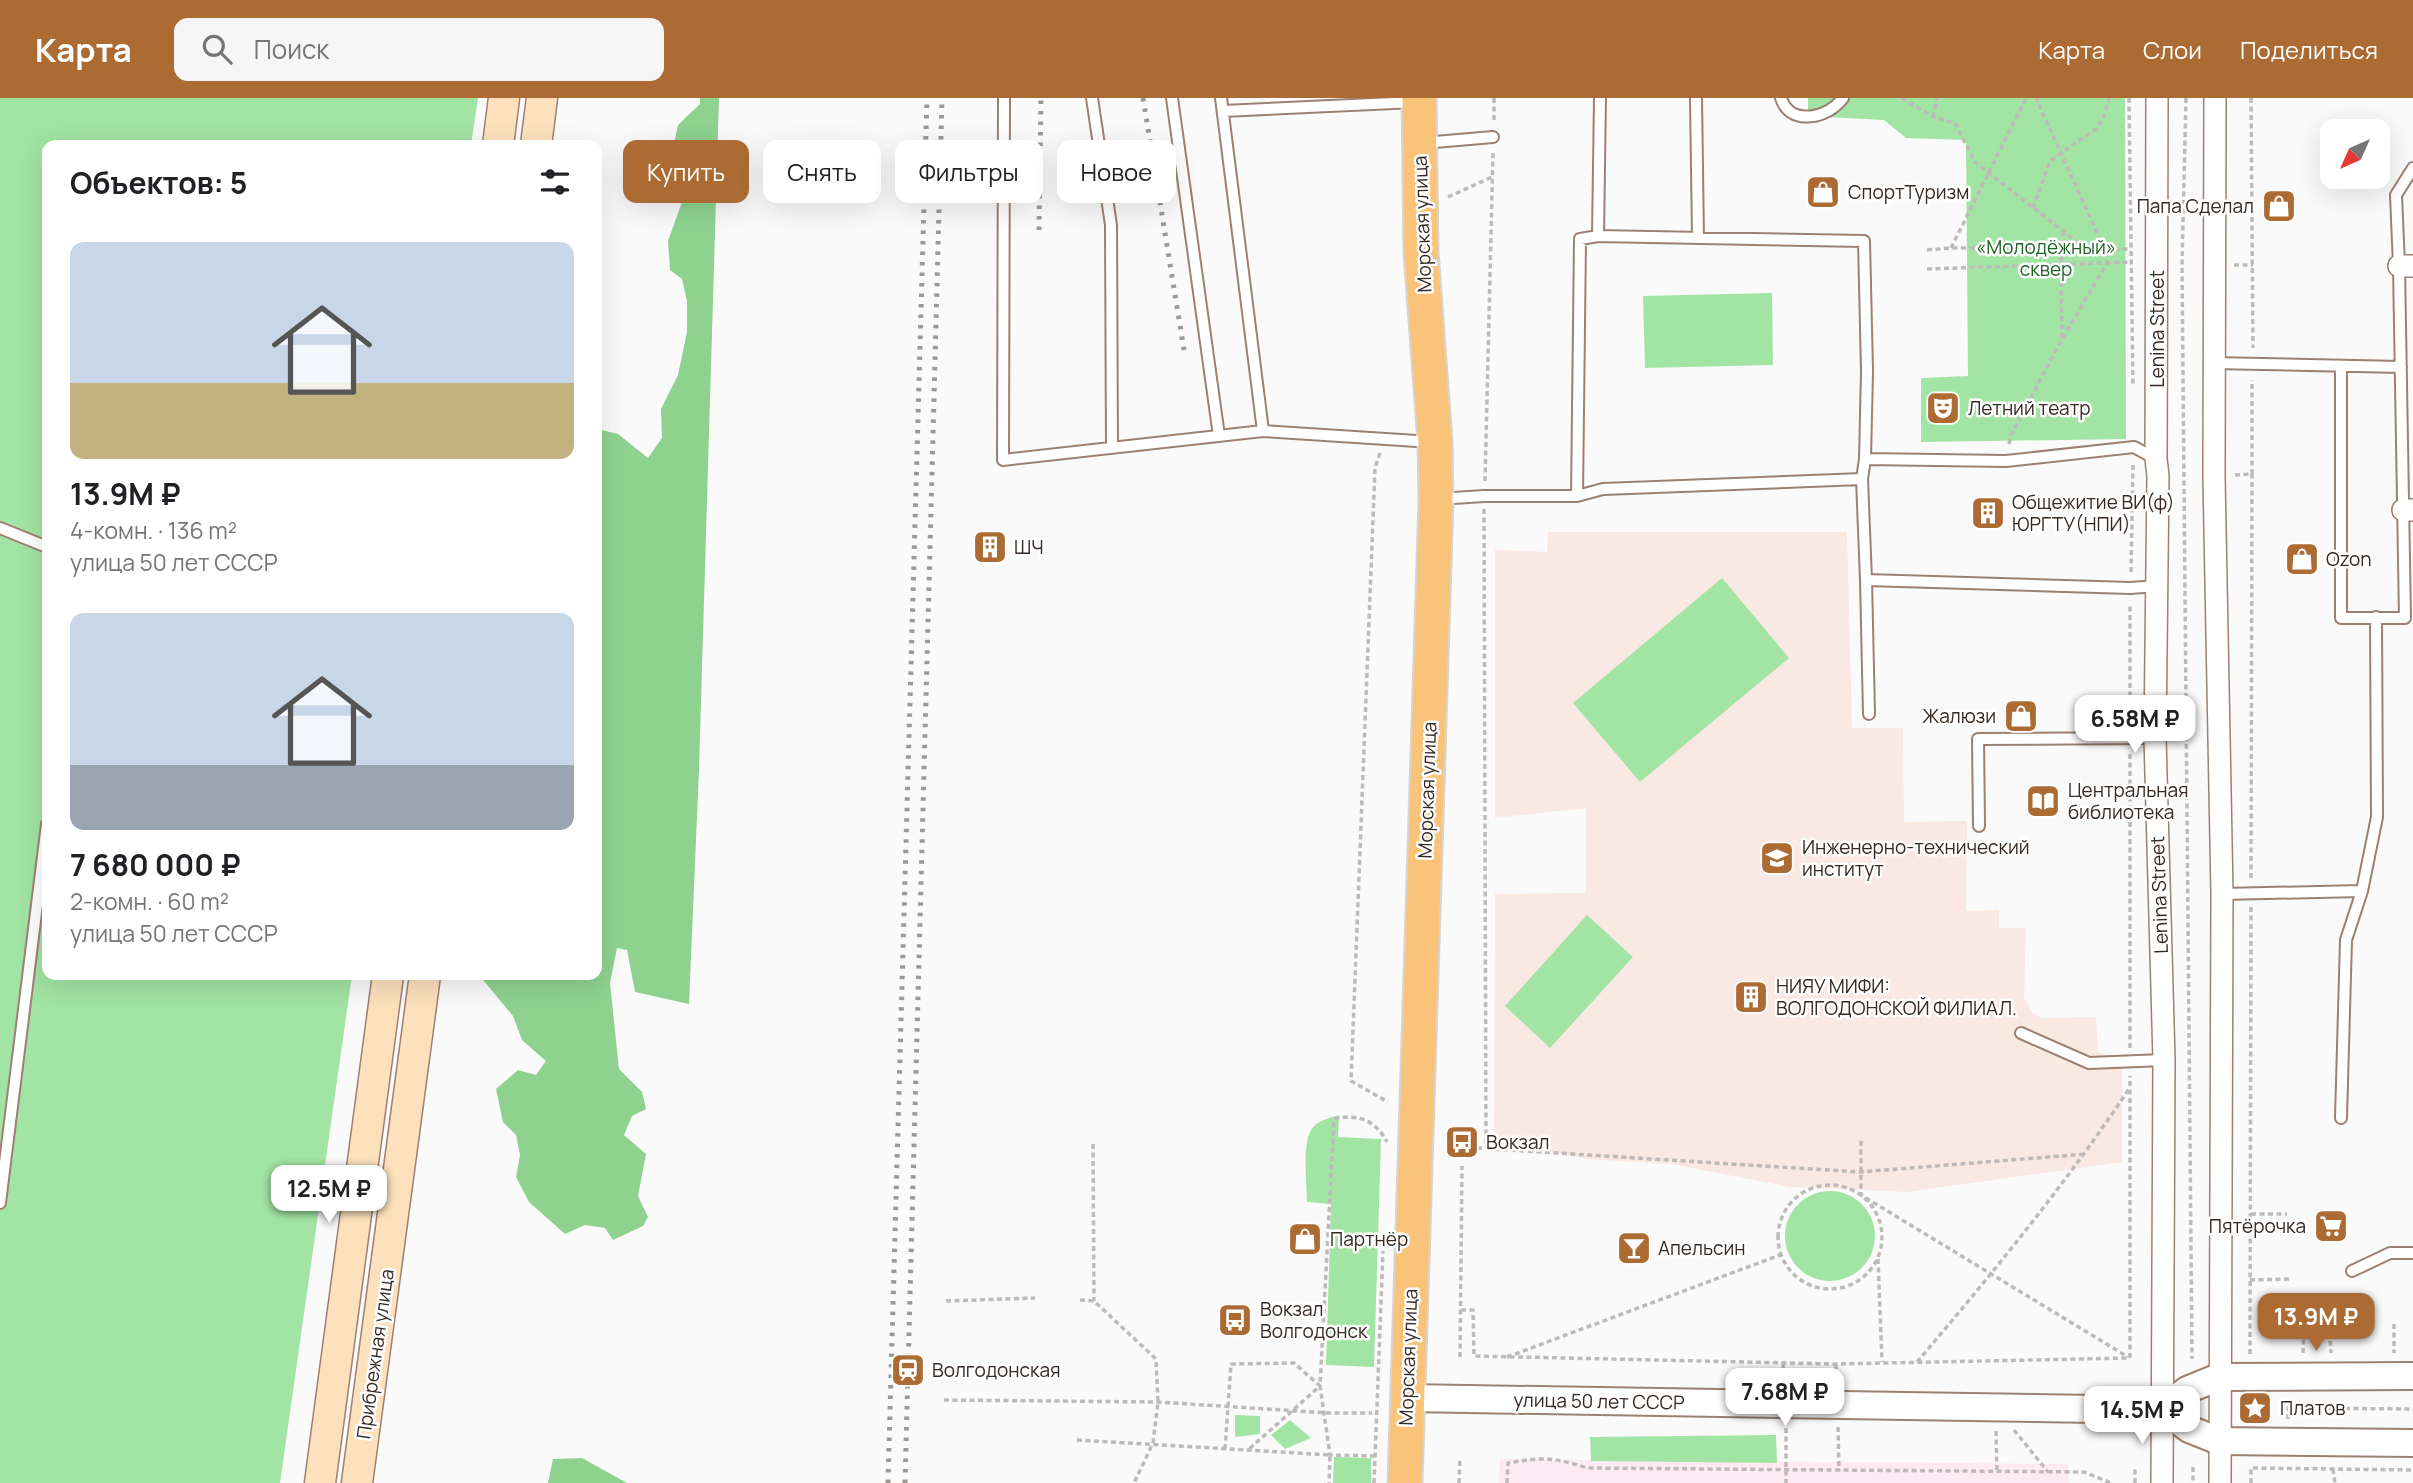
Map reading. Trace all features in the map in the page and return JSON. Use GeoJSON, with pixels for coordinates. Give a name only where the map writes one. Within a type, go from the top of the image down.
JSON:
{"type":"FeatureCollection","features":[{"type":"Feature","properties":{"kind":"main road"},"geometry":{"type":"LineString","coordinates":[[499,140],[504,98]]}},
{"type":"Feature","properties":{"kind":"main road"},"geometry":{"type":"LineString","coordinates":[[537,140],[542,98]]}},
{"type":"Feature","properties":{"kind":"main road","name":"Морская улица"},"geometry":{"type":"LineString","coordinates":[[1405,1483],[1436,500],[1421,252],[1419,100]]}},
{"type":"Feature","properties":{"kind":"main road","name":"Прибрежная улица"},"geometry":{"type":"LineString","coordinates":[[357,1483],[346,1432],[388,980]]}},
{"type":"Feature","properties":{"kind":"main road","name":"Прибрежная улица"},"geometry":{"type":"LineString","coordinates":[[320,1483],[346,1432],[424,980]]}},
{"type":"Feature","properties":{"kind":"street","name":"Lenina Street"},"geometry":{"type":"LineString","coordinates":[[2157,98],[2158,476],[2155,738],[2164,1060],[2162,1483]]}},
{"type":"Feature","properties":{"kind":"street"},"geometry":{"type":"LineString","coordinates":[[2216,98],[2213,363],[2222,894],[2220,1483]]}},
{"type":"Feature","properties":{"kind":"street"},"geometry":{"type":"LineString","coordinates":[[2404,1368],[2219,1377],[2187,1390],[2164,1409],[2189,1429],[2219,1441],[2413,1443]]}},
{"type":"Feature","properties":{"kind":"street","name":"улица 50 лет СССР"},"geometry":{"type":"LineString","coordinates":[[1407,1398],[2164,1409]]}},
{"type":"Feature","properties":{"kind":"lane"},"geometry":{"type":"LineString","coordinates":[[1004,98],[1003,460],[1263,431],[1434,442]]}},
{"type":"Feature","properties":{"kind":"lane"},"geometry":{"type":"LineString","coordinates":[[1092,98],[1111,225],[1112,448]]}},
{"type":"Feature","properties":{"kind":"lane"},"geometry":{"type":"LineString","coordinates":[[1172,98],[1219,436]]}},
{"type":"Feature","properties":{"kind":"lane"},"geometry":{"type":"LineString","coordinates":[[1221,98],[1263,431]]}},
{"type":"Feature","properties":{"kind":"lane"},"geometry":{"type":"LineString","coordinates":[[1598,236],[1600,98]]}},
{"type":"Feature","properties":{"kind":"lane"},"geometry":{"type":"LineString","coordinates":[[1696,98],[1698,238]]}},
{"type":"Feature","properties":{"kind":"lane"},"geometry":{"type":"LineString","coordinates":[[1781,98],[1783,106],[1791,113],[1805,117],[1825,114],[1843,98]]}},
{"type":"Feature","properties":{"kind":"lane"},"geometry":{"type":"LineString","coordinates":[[1223,111],[1419,100]]}},
{"type":"Feature","properties":{"kind":"lane"},"geometry":{"type":"LineString","coordinates":[[1420,144],[1493,137]]}},
{"type":"Feature","properties":{"kind":"lane"},"geometry":{"type":"LineString","coordinates":[[2341,366],[2341,618],[2405,618],[2408,510],[2401,367],[2406,266],[2396,195],[2413,168]]}},
{"type":"Feature","properties":{"kind":"lane"},"geometry":{"type":"LineString","coordinates":[[1577,496],[1580,239],[1598,236],[1864,241],[1867,371],[1862,479],[1869,714]]}},
{"type":"Feature","properties":{"kind":"lane"},"geometry":{"type":"LineString","coordinates":[[2213,363],[2401,367]]}},
{"type":"Feature","properties":{"kind":"lane"},"geometry":{"type":"LineString","coordinates":[[1865,459],[2006,461],[2134,447],[2156,459]]}},
{"type":"Feature","properties":{"kind":"lane"},"geometry":{"type":"LineString","coordinates":[[1436,500],[1484,496],[1577,496],[1603,489],[1862,479]]}},
{"type":"Feature","properties":{"kind":"lane"},"geometry":{"type":"LineString","coordinates":[[0,528],[42,545]]}},
{"type":"Feature","properties":{"kind":"lane"},"geometry":{"type":"LineString","coordinates":[[1866,580],[2130,588],[2157,586]]}},
{"type":"Feature","properties":{"kind":"lane"},"geometry":{"type":"LineString","coordinates":[[2342,1118],[2347,940],[2362,891],[2377,817],[2376,617]]}},
{"type":"Feature","properties":{"kind":"lane"},"geometry":{"type":"LineString","coordinates":[[1979,826],[1978,739],[2155,738]]}},
{"type":"Feature","properties":{"kind":"lane"},"geometry":{"type":"LineString","coordinates":[[0,1203],[42,864]]}},
{"type":"Feature","properties":{"kind":"lane"},"geometry":{"type":"LineString","coordinates":[[2222,894],[2362,891]]}},
{"type":"Feature","properties":{"kind":"lane"},"geometry":{"type":"LineString","coordinates":[[2021,1033],[2089,1063],[2164,1060]]}},
{"type":"Feature","properties":{"kind":"lane"},"geometry":{"type":"LineString","coordinates":[[2351,1271],[2389,1253],[2413,1253]]}},
{"type":"Feature","properties":{"kind":"path"},"geometry":{"type":"LineString","coordinates":[[1486,1148],[1484,496],[1494,98]]}},
{"type":"Feature","properties":{"kind":"path"},"geometry":{"type":"LineString","coordinates":[[1902,98],[1933,117],[1955,123],[1975,162],[2086,249]]}},
{"type":"Feature","properties":{"kind":"path"},"geometry":{"type":"LineString","coordinates":[[1933,117],[1937,98]]}},
{"type":"Feature","properties":{"kind":"path"},"geometry":{"type":"LineString","coordinates":[[1951,248],[2026,98]]}},
{"type":"Feature","properties":{"kind":"path"},"geometry":{"type":"LineString","coordinates":[[2006,461],[2011,435],[2062,339],[2107,263],[2105,250],[2036,98]]}},
{"type":"Feature","properties":{"kind":"path"},"geometry":{"type":"LineString","coordinates":[[2033,208],[2050,161],[2096,129],[2109,98]]}},
{"type":"Feature","properties":{"kind":"path"},"geometry":{"type":"LineString","coordinates":[[2186,98],[2182,264],[2192,1359]]}},
{"type":"Feature","properties":{"kind":"path"},"geometry":{"type":"LineString","coordinates":[[2250,1360],[2253,265],[2251,98]]}},
{"type":"Feature","properties":{"kind":"path"},"geometry":{"type":"LineString","coordinates":[[2062,339],[2061,264],[2064,232]]}},
{"type":"Feature","properties":{"kind":"path"},"geometry":{"type":"LineString","coordinates":[[1927,250],[2131,249]]}},
{"type":"Feature","properties":{"kind":"path"},"geometry":{"type":"LineString","coordinates":[[1927,269],[2157,262]]}},
{"type":"Feature","properties":{"kind":"path"},"geometry":{"type":"LineString","coordinates":[[2182,264],[2253,265]]}},
{"type":"Feature","properties":{"kind":"path"},"geometry":{"type":"LineString","coordinates":[[1381,438],[1382,447],[1374,468],[1351,1081],[1388,1102]]}},
{"type":"Feature","properties":{"kind":"path"},"geometry":{"type":"LineString","coordinates":[[2184,476],[2252,474]]}},
{"type":"Feature","properties":{"kind":"path"},"geometry":{"type":"LineString","coordinates":[[1917,1362],[1993,1273],[2085,1154],[2130,1088]]}},
{"type":"Feature","properties":{"kind":"path"},"geometry":{"type":"LineString","coordinates":[[1329,1483],[1330,1455],[1320,1386],[1334,1119],[1353,1117],[1373,1123],[1387,1142]]}},
{"type":"Feature","properties":{"kind":"path"},"geometry":{"type":"LineString","coordinates":[[1861,1141],[1861,1195],[1877,1214],[1882,1240],[1878,1258],[1882,1362]]}},
{"type":"Feature","properties":{"kind":"path"},"geometry":{"type":"LineString","coordinates":[[1093,1143],[1094,1301]]}},
{"type":"Feature","properties":{"kind":"path"},"geometry":{"type":"LineString","coordinates":[[1477,1148],[1860,1172],[2085,1154]]}},
{"type":"Feature","properties":{"kind":"path"},"geometry":{"type":"LineString","coordinates":[[1460,1357],[1462,1166]]}},
{"type":"Feature","properties":{"kind":"path"},"geometry":{"type":"LineString","coordinates":[[1461,1310],[1473,1310],[1474,1356],[1836,1364],[2130,1358],[1861,1195],[1837,1185],[1818,1186],[1794,1198],[1782,1214],[1777,1232],[1780,1255],[1795,1277],[1810,1286],[1830,1290],[1848,1287],[1861,1280],[1878,1258]]}},
{"type":"Feature","properties":{"kind":"path"},"geometry":{"type":"LineString","coordinates":[[2251,1214],[2287,1214]]}},
{"type":"Feature","properties":{"kind":"path"},"geometry":{"type":"LineString","coordinates":[[1505,1358],[1780,1255]]}},
{"type":"Feature","properties":{"kind":"path"},"geometry":{"type":"LineString","coordinates":[[2250,1280],[2289,1279],[2290,1282]]}},
{"type":"Feature","properties":{"kind":"path"},"geometry":{"type":"LineString","coordinates":[[946,1301],[1035,1298]]}},
{"type":"Feature","properties":{"kind":"path"},"geometry":{"type":"LineString","coordinates":[[1080,1300],[1094,1301],[1156,1359],[1158,1402],[1153,1443],[1134,1483]]}},
{"type":"Feature","properties":{"kind":"path"},"geometry":{"type":"LineString","coordinates":[[2303,1360],[2304,1324]]}},
{"type":"Feature","properties":{"kind":"path"},"geometry":{"type":"LineString","coordinates":[[2331,1324],[2331,1360]]}},
{"type":"Feature","properties":{"kind":"path"},"geometry":{"type":"LineString","coordinates":[[2393,1324],[2404,1368]]}},
{"type":"Feature","properties":{"kind":"path"},"geometry":{"type":"LineString","coordinates":[[1225,1449],[1231,1364],[1294,1363],[1320,1386]]}},
{"type":"Feature","properties":{"kind":"path"},"geometry":{"type":"LineString","coordinates":[[1248,1450],[1320,1386]]}},
{"type":"Feature","properties":{"kind":"path"},"geometry":{"type":"LineString","coordinates":[[944,1400],[1158,1402],[1372,1413]]}},
{"type":"Feature","properties":{"kind":"path"},"geometry":{"type":"LineString","coordinates":[[1995,1408],[1997,1472]]}},
{"type":"Feature","properties":{"kind":"path"},"geometry":{"type":"LineString","coordinates":[[1995,1408],[2048,1472]]}},
{"type":"Feature","properties":{"kind":"path"},"geometry":{"type":"LineString","coordinates":[[2288,1422],[2288,1408],[2413,1409]]}},
{"type":"Feature","properties":{"kind":"path"},"geometry":{"type":"LineString","coordinates":[[1077,1440],[1375,1457]]}},
{"type":"Feature","properties":{"kind":"path"},"geometry":{"type":"LineString","coordinates":[[1459,1483],[1460,1458]]}},
{"type":"Feature","properties":{"kind":"path"},"geometry":{"type":"LineString","coordinates":[[1507,1483],[1508,1464],[1537,1458],[1559,1459],[1587,1468],[2084,1472],[2111,1483]]}},
{"type":"Feature","properties":{"kind":"path"},"geometry":{"type":"LineString","coordinates":[[2135,1467],[2135,1483]]}},
{"type":"Feature","properties":{"kind":"path"},"geometry":{"type":"LineString","coordinates":[[2193,1467],[2193,1483]]}},
{"type":"Feature","properties":{"kind":"path"},"geometry":{"type":"LineString","coordinates":[[2251,1483],[2251,1468],[2413,1470]]}},
{"type":"Feature","properties":{"kind":"path"},"geometry":{"type":"LineString","coordinates":[[2333,1469],[2335,1483]]}},
{"type":"Feature","properties":{"kind":"shaded area","name":"Инженерно-технический институт"},"geometry":{"type":"Polygon","coordinates":[[[1548,532],[1847,532],[1852,728],[1903,728],[1904,822],[1967,821],[1966,911],[1999,910],[1999,928],[2026,928],[2024,998],[2033,1013],[2041,1018],[2096,1017],[2098,1051],[2105,1055],[2122,1056],[2122,1162],[1907,1192],[1790,1187],[1671,1164],[1586,1159],[1494,1140],[1495,894],[1586,893],[1586,808],[1495,818],[1495,550],[1547,552],[1548,532]]]}},
{"type":"Feature","properties":{"kind":"shaded area"},"geometry":{"type":"Polygon","coordinates":[[[1500,1459],[2068,1464],[2069,1483],[1499,1483],[1500,1459]]]}},
{"type":"Feature","properties":{"kind":"green space"},"geometry":{"type":"Polygon","coordinates":[[[0,98],[478,98],[472,140],[42,140],[42,980],[351,980],[280,1483],[0,1483],[0,98]]]}},
{"type":"Feature","properties":{"kind":"green space"},"geometry":{"type":"Polygon","coordinates":[[[700,98],[719,98],[718,140],[675,140],[678,125],[700,104],[700,98]]]}},
{"type":"Feature","properties":{"kind":"green space","name":"«Молодёжный» сквер"},"geometry":{"type":"Polygon","coordinates":[[[1808,98],[2125,98],[2126,439],[1921,442],[1921,378],[1968,376],[1966,140],[1906,138],[1884,120],[1808,116],[1808,98]]]}},
{"type":"Feature","properties":{"kind":"green space"},"geometry":{"type":"Polygon","coordinates":[[[682,203],[716,203],[699,769],[689,1004],[635,992],[627,950],[617,948],[610,983],[619,1069],[642,1092],[646,1109],[632,1116],[624,1135],[646,1154],[638,1196],[648,1217],[643,1226],[613,1240],[605,1228],[585,1225],[565,1234],[529,1202],[516,1177],[520,1155],[516,1135],[503,1122],[496,1089],[518,1070],[536,1075],[546,1061],[522,1040],[513,1016],[483,980],[602,980],[602,430],[618,434],[648,458],[662,438],[661,409],[678,375],[687,332],[687,301],[682,279],[670,270],[668,241],[682,203]]]}},
{"type":"Feature","properties":{"kind":"green space"},"geometry":{"type":"Polygon","coordinates":[[[1772,293],[1773,365],[1645,368],[1643,296],[1772,293]]]}},
{"type":"Feature","properties":{"kind":"green space"},"geometry":{"type":"Polygon","coordinates":[[[1722,578],[1789,658],[1640,782],[1573,703],[1722,578]]]}},
{"type":"Feature","properties":{"kind":"green space"},"geometry":{"type":"Polygon","coordinates":[[[1587,915],[1633,957],[1550,1048],[1505,1006],[1587,915]]]}},
{"type":"Feature","properties":{"kind":"green space"},"geometry":{"type":"Polygon","coordinates":[[[1339,1115],[1338,1137],[1381,1139],[1374,1367],[1326,1365],[1331,1204],[1307,1202],[1306,1155],[1308,1137],[1313,1127],[1323,1120],[1339,1115]]]}},
{"type":"Feature","properties":{"kind":"green space"},"geometry":{"type":"Polygon","coordinates":[[[1821,1191],[1839,1191],[1855,1198],[1868,1211],[1875,1227],[1875,1245],[1868,1261],[1855,1274],[1839,1281],[1821,1281],[1805,1274],[1792,1261],[1785,1245],[1785,1227],[1792,1211],[1805,1198],[1821,1191]]]}},
{"type":"Feature","properties":{"kind":"green space"},"geometry":{"type":"Polygon","coordinates":[[[1235,1415],[1260,1416],[1260,1434],[1235,1437],[1235,1415]]]}},
{"type":"Feature","properties":{"kind":"green space"},"geometry":{"type":"Polygon","coordinates":[[[1290,1420],[1311,1438],[1285,1449],[1271,1435],[1290,1420]]]}},
{"type":"Feature","properties":{"kind":"green space"},"geometry":{"type":"Polygon","coordinates":[[[1776,1435],[1777,1463],[1591,1461],[1590,1437],[1776,1435]]]}},
{"type":"Feature","properties":{"kind":"green space"},"geometry":{"type":"Polygon","coordinates":[[[1334,1457],[1371,1458],[1371,1483],[1333,1483],[1334,1457]]]}},
{"type":"Feature","properties":{"kind":"green space"},"geometry":{"type":"Polygon","coordinates":[[[582,1458],[627,1483],[548,1483],[553,1459],[582,1458]]]}},
{"type":"Feature","properties":{"kind":"railway"},"geometry":{"type":"LineString","coordinates":[[888,1483],[927,98]]}},
{"type":"Feature","properties":{"kind":"railway"},"geometry":{"type":"LineString","coordinates":[[905,1483],[942,98]]}},
{"type":"Feature","properties":{"kind":"railway"},"geometry":{"type":"LineString","coordinates":[[1039,230],[1041,98]]}},
{"type":"Feature","properties":{"kind":"railway"},"geometry":{"type":"LineString","coordinates":[[1143,98],[1184,350]]}},
{"type":"Feature","properties":{"kind":"place","name":"СпортТуризм"},"geometry":{"type":"Point","coordinates":[1823,192]}},
{"type":"Feature","properties":{"kind":"place","name":"Папа Сделал"},"geometry":{"type":"Point","coordinates":[2279,206]}},
{"type":"Feature","properties":{"kind":"place","name":"Летний театр"},"geometry":{"type":"Point","coordinates":[1943,408]}},
{"type":"Feature","properties":{"kind":"place","name":"Общежитие ВИ(ф) ЮРГТУ(НПИ)"},"geometry":{"type":"Point","coordinates":[1988,513]}},
{"type":"Feature","properties":{"kind":"place","name":"ШЧ"},"geometry":{"type":"Point","coordinates":[990,547]}},
{"type":"Feature","properties":{"kind":"place","name":"Ozon"},"geometry":{"type":"Point","coordinates":[2302,559]}},
{"type":"Feature","properties":{"kind":"place","name":"Жалюзи"},"geometry":{"type":"Point","coordinates":[2021,716]}},
{"type":"Feature","properties":{"kind":"place","name":"Центральная библиотека"},"geometry":{"type":"Point","coordinates":[2043,801]}},
{"type":"Feature","properties":{"kind":"place","name":"Инженерно-технический институт"},"geometry":{"type":"Point","coordinates":[1777,858]}},
{"type":"Feature","properties":{"kind":"place","name":"НИЯУ МИФИ: ВОЛГОДОНСКОЙ ФИЛИАЛ."},"geometry":{"type":"Point","coordinates":[1751,997]}},
{"type":"Feature","properties":{"kind":"place","name":"Вокзал"},"geometry":{"type":"Point","coordinates":[1462,1142]}},
{"type":"Feature","properties":{"kind":"place","name":"Пятёрочка"},"geometry":{"type":"Point","coordinates":[2331,1226]}},
{"type":"Feature","properties":{"kind":"place","name":"Партнёр"},"geometry":{"type":"Point","coordinates":[1305,1239]}},
{"type":"Feature","properties":{"kind":"place","name":"Апельсин"},"geometry":{"type":"Point","coordinates":[1634,1248]}},
{"type":"Feature","properties":{"kind":"place","name":"Вокзал Волгодонск"},"geometry":{"type":"Point","coordinates":[1235,1320]}},
{"type":"Feature","properties":{"kind":"place","name":"Волгодонская"},"geometry":{"type":"Point","coordinates":[908,1370]}},
{"type":"Feature","properties":{"kind":"place","name":"Платов"},"geometry":{"type":"Point","coordinates":[2255,1408]}}]}
